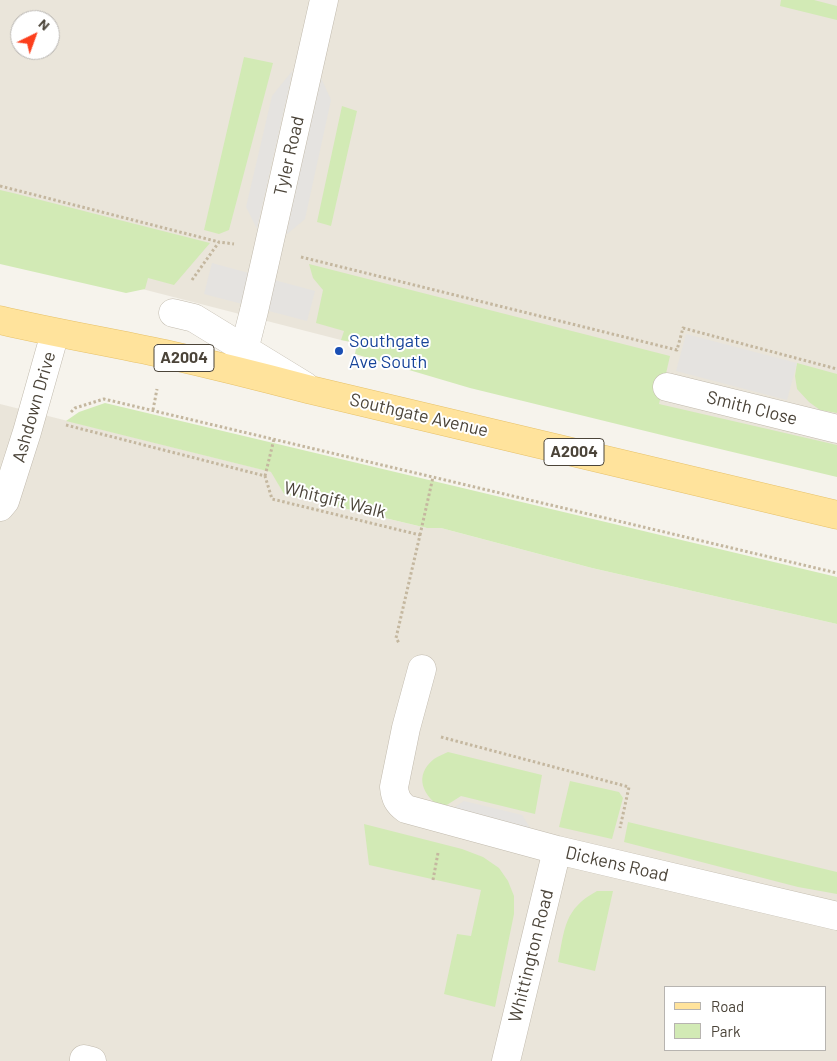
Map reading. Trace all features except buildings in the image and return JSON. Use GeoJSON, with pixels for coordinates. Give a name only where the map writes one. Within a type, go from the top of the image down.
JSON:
{"type":"FeatureCollection","features":[{"type":"Feature","properties":{"kind":"main road","name":"Southgate Avenue"},"geometry":{"type":"LineString","coordinates":[[0,320],[55,333],[164,354],[242,360],[311,390],[837,515]]}},
{"type":"Feature","properties":{"kind":"street","name":"Tyler Road"},"geometry":{"type":"LineString","coordinates":[[242,360],[324,0]]}},
{"type":"Feature","properties":{"kind":"street"},"geometry":{"type":"LineString","coordinates":[[173,313],[194,318],[242,360]]}},
{"type":"Feature","properties":{"kind":"street","name":"Ashdown Drive"},"geometry":{"type":"LineString","coordinates":[[0,507],[5,501],[27,432],[55,333]]}},
{"type":"Feature","properties":{"kind":"street","name":"Smith Close"},"geometry":{"type":"LineString","coordinates":[[667,387],[837,429]]}},
{"type":"Feature","properties":{"kind":"street"},"geometry":{"type":"LineString","coordinates":[[406,728],[422,669]]}},
{"type":"Feature","properties":{"kind":"street","name":"Dickens Road"},"geometry":{"type":"LineString","coordinates":[[406,728],[394,787],[395,797],[399,804],[406,809],[557,850],[837,916]]}},
{"type":"Feature","properties":{"kind":"street","name":"Whittington Road"},"geometry":{"type":"LineString","coordinates":[[506,1061],[557,850]]}},
{"type":"Feature","properties":{"kind":"path"},"geometry":{"type":"LineString","coordinates":[[0,186],[219,242],[268,249],[677,350],[683,328],[837,368]]}},
{"type":"Feature","properties":{"kind":"path"},"geometry":{"type":"LineString","coordinates":[[188,285],[219,242]]}},
{"type":"Feature","properties":{"kind":"path"},"geometry":{"type":"LineString","coordinates":[[70,413],[75,408],[104,399],[837,574]]}},
{"type":"Feature","properties":{"kind":"path","name":"Whitgift Walk"},"geometry":{"type":"LineString","coordinates":[[27,432],[51,439],[58,423],[265,476],[272,499],[420,535]]}},
{"type":"Feature","properties":{"kind":"path"},"geometry":{"type":"LineString","coordinates":[[265,476],[274,440]]}},
{"type":"Feature","properties":{"kind":"path"},"geometry":{"type":"LineString","coordinates":[[422,669],[396,638],[432,478]]}},
{"type":"Feature","properties":{"kind":"path"},"geometry":{"type":"LineString","coordinates":[[406,728],[628,787],[612,863]]}},
{"type":"Feature","properties":{"kind":"shaded area"},"geometry":{"type":"Polygon","coordinates":[[[0,0],[837,0],[837,461],[341,340],[72,271],[0,250],[0,0]]]}},
{"type":"Feature","properties":{"kind":"shaded area"},"geometry":{"type":"Polygon","coordinates":[[[293,70],[257,229],[246,207],[272,96],[293,70]]]}},
{"type":"Feature","properties":{"kind":"shaded area"},"geometry":{"type":"Polygon","coordinates":[[[321,78],[331,100],[305,219],[286,235],[321,78]]]}},
{"type":"Feature","properties":{"kind":"shaded area"},"geometry":{"type":"Polygon","coordinates":[[[212,263],[315,291],[307,321],[204,294],[212,263]]]}},
{"type":"Feature","properties":{"kind":"shaded area"},"geometry":{"type":"Polygon","coordinates":[[[686,334],[797,363],[787,400],[676,371],[686,334]]]}},
{"type":"Feature","properties":{"kind":"shaded area"},"geometry":{"type":"Polygon","coordinates":[[[0,404],[272,472],[284,494],[427,528],[441,528],[592,568],[837,624],[837,1061],[0,1061],[0,404]]]}},
{"type":"Feature","properties":{"kind":"shaded area"},"geometry":{"type":"Polygon","coordinates":[[[464,801],[522,815],[534,834],[449,811],[464,801]]]}},
{"type":"Feature","properties":{"kind":"green space"},"geometry":{"type":"Polygon","coordinates":[[[781,0],[814,0],[837,6],[837,20],[780,6],[781,0]]]}},
{"type":"Feature","properties":{"kind":"green space"},"geometry":{"type":"Polygon","coordinates":[[[244,57],[273,63],[229,230],[219,234],[204,230],[244,57]]]}},
{"type":"Feature","properties":{"kind":"green space"},"geometry":{"type":"Polygon","coordinates":[[[342,106],[357,111],[331,226],[317,222],[342,106]]]}},
{"type":"Feature","properties":{"kind":"green space"},"geometry":{"type":"Polygon","coordinates":[[[0,190],[210,243],[174,285],[148,278],[145,289],[126,293],[0,264],[0,190]]]}},
{"type":"Feature","properties":{"kind":"green space"},"geometry":{"type":"Polygon","coordinates":[[[309,264],[670,356],[659,404],[837,445],[837,477],[470,388],[355,354],[357,343],[341,340],[344,331],[316,323],[323,290],[313,278],[309,264]]]}},
{"type":"Feature","properties":{"kind":"green space"},"geometry":{"type":"Polygon","coordinates":[[[797,363],[837,374],[837,413],[820,410],[809,402],[797,389],[795,376],[797,363]]]}},
{"type":"Feature","properties":{"kind":"green space"},"geometry":{"type":"Polygon","coordinates":[[[105,403],[837,577],[837,624],[592,568],[441,528],[427,528],[284,494],[271,472],[66,421],[79,412],[105,403]]]}},
{"type":"Feature","properties":{"kind":"green space"},"geometry":{"type":"Polygon","coordinates":[[[448,752],[542,775],[535,814],[461,796],[442,808],[430,798],[422,779],[428,765],[436,758],[448,752]]]}},
{"type":"Feature","properties":{"kind":"green space"},"geometry":{"type":"Polygon","coordinates":[[[570,781],[619,792],[623,798],[612,839],[559,827],[570,781]]]}},
{"type":"Feature","properties":{"kind":"green space"},"geometry":{"type":"Polygon","coordinates":[[[628,822],[837,872],[837,894],[798,887],[624,842],[628,822]]]}},
{"type":"Feature","properties":{"kind":"green space"},"geometry":{"type":"Polygon","coordinates":[[[364,824],[462,849],[483,857],[499,868],[508,881],[514,896],[514,914],[495,1007],[444,994],[457,934],[471,936],[481,890],[369,865],[364,824]]]}},
{"type":"Feature","properties":{"kind":"green space"},"geometry":{"type":"Polygon","coordinates":[[[597,891],[613,891],[595,971],[558,962],[565,929],[572,912],[586,898],[597,891]]]}},
{"type":"Feature","properties":{"kind":"place","name":"Southgate Ave South"},"geometry":{"type":"Point","coordinates":[339,351]}}]}
